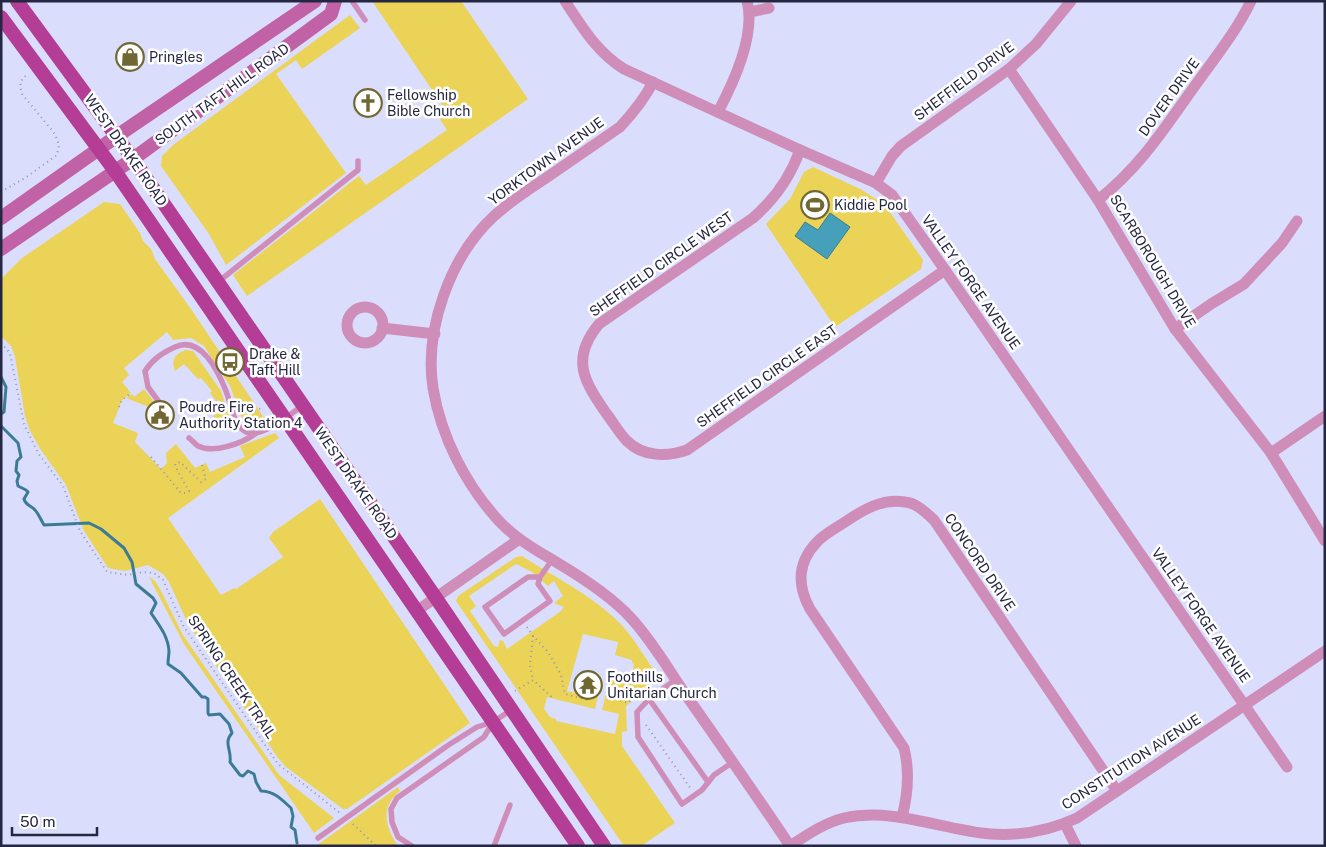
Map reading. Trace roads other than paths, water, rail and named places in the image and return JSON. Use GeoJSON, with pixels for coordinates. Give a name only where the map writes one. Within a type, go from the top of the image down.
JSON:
{"type":"FeatureCollection","features":[{"type":"Feature","properties":{"kind":"main road","name":"WEST DRAKE ROAD"},"geometry":{"type":"LineString","coordinates":[[17,1],[133,159],[436,598],[604,846]]}},
{"type":"Feature","properties":{"kind":"main road","name":"SOUTH TAFT HILL ROAD"},"geometry":{"type":"LineString","coordinates":[[1,218],[117,136],[315,1]]}},
{"type":"Feature","properties":{"kind":"main road","name":"SOUTH TAFT HILL ROAD"},"geometry":{"type":"LineString","coordinates":[[1,249],[133,159],[331,14],[335,1]]}},
{"type":"Feature","properties":{"kind":"main road","name":"WEST DRAKE ROAD"},"geometry":{"type":"LineString","coordinates":[[1,18],[115,170],[578,846]]}},
{"type":"Feature","properties":{"kind":"street","name":"VALLEY FORGE AVENUE"},"geometry":{"type":"LineString","coordinates":[[565,1],[591,40],[612,62],[800,150],[876,183],[892,196],[1287,767]]}},
{"type":"Feature","properties":{"kind":"street","name":"SHEFFIELD DRIVE"},"geometry":{"type":"LineString","coordinates":[[876,183],[892,156],[901,146],[1009,69],[1036,44],[1071,1]]}},
{"type":"Feature","properties":{"kind":"street","name":"DOVER DRIVE"},"geometry":{"type":"LineString","coordinates":[[1098,200],[1125,178],[1145,156],[1230,38],[1251,1]]}},
{"type":"Feature","properties":{"kind":"street"},"geometry":{"type":"LineString","coordinates":[[718,112],[733,82],[746,43],[748,7],[769,8]]}},
{"type":"Feature","properties":{"kind":"street","name":"SCARBOROUGH DRIVE"},"geometry":{"type":"LineString","coordinates":[[1009,69],[1098,200],[1175,329],[1271,453],[1325,541]]}},
{"type":"Feature","properties":{"kind":"street","name":"YORKTOWN AVENUE"},"geometry":{"type":"LineString","coordinates":[[653,82],[645,98],[620,127],[511,202],[492,218],[477,235],[459,262],[446,289],[435,334],[432,363],[433,386],[443,428],[454,455],[486,505],[518,540],[552,560],[618,605],[644,634],[790,846]]}},
{"type":"Feature","properties":{"kind":"street","name":"SHEFFIELD CIRCLE WEST"},"geometry":{"type":"LineString","coordinates":[[607,413],[588,386],[584,375],[584,352],[593,331],[599,324],[753,218],[765,207],[788,179],[800,150]]}},
{"type":"Feature","properties":{"kind":"street"},"geometry":{"type":"LineString","coordinates":[[1175,329],[1244,284],[1282,244],[1297,221]]}},
{"type":"Feature","properties":{"kind":"street","name":"SHEFFIELD CIRCLE EAST"},"geometry":{"type":"LineString","coordinates":[[607,413],[626,441],[646,452],[668,455],[687,450],[945,270]]}},
{"type":"Feature","properties":{"kind":"street"},"geometry":{"type":"LineString","coordinates":[[382,328],[435,334]]}},
{"type":"Feature","properties":{"kind":"street"},"geometry":{"type":"LineString","coordinates":[[1271,453],[1325,416]]}},
{"type":"Feature","properties":{"kind":"street","name":"CONCORD DRIVE"},"geometry":{"type":"LineString","coordinates":[[902,817],[906,803],[908,774],[908,762],[904,748],[895,732],[810,609],[803,596],[801,585],[804,563],[808,553],[818,541],[861,511],[886,502],[908,502],[934,520],[1117,791]]}},
{"type":"Feature","properties":{"kind":"street"},"geometry":{"type":"LineString","coordinates":[[418,610],[518,540]]}},
{"type":"Feature","properties":{"kind":"street","name":"CONSTITUTION AVENUE"},"geometry":{"type":"LineString","coordinates":[[790,846],[814,830],[832,822],[865,815],[902,817],[989,834],[1011,835],[1038,832],[1064,824],[1077,818],[1325,651]]}},
{"type":"Feature","properties":{"kind":"street"},"geometry":{"type":"LineString","coordinates":[[1064,824],[1076,846]]}},
{"type":"Feature","properties":{"kind":"lane"},"geometry":{"type":"LineString","coordinates":[[352,1],[365,20]]}},
{"type":"Feature","properties":{"kind":"lane"},"geometry":{"type":"LineString","coordinates":[[218,282],[358,170],[358,161]]}},
{"type":"Feature","properties":{"kind":"lane"},"geometry":{"type":"LineString","coordinates":[[162,406],[148,387],[145,371],[152,361],[163,353],[180,345],[192,345],[201,350],[216,370],[240,428],[255,434]]}},
{"type":"Feature","properties":{"kind":"lane"},"geometry":{"type":"LineString","coordinates":[[189,438],[198,446],[212,449],[234,445],[247,440],[285,418],[303,405]]}},
{"type":"Feature","properties":{"kind":"lane"},"geometry":{"type":"LineString","coordinates":[[540,577],[528,577],[485,607],[504,634],[550,601],[538,584],[540,577],[552,560]]}},
{"type":"Feature","properties":{"kind":"lane"},"geometry":{"type":"LineString","coordinates":[[676,680],[649,699],[638,712],[638,737],[682,804],[702,790],[714,775],[733,762]]}},
{"type":"Feature","properties":{"kind":"lane"},"geometry":{"type":"LineString","coordinates":[[649,699],[708,782]]}},
{"type":"Feature","properties":{"kind":"lane"},"geometry":{"type":"LineString","coordinates":[[318,838],[447,746],[477,727],[493,722],[511,710]]}},
{"type":"Feature","properties":{"kind":"lane"},"geometry":{"type":"LineString","coordinates":[[412,846],[398,837],[392,822],[391,809],[397,798],[484,737],[493,722]]}},
{"type":"Feature","properties":{"kind":"lane"},"geometry":{"type":"LineString","coordinates":[[494,846],[510,805]]}},
{"type":"Feature","properties":{"kind":"water","name":"Kiddie Pool"},"geometry":{"type":"Polygon","coordinates":[[[812,198],[818,198],[822,205],[818,212],[812,212],[808,208],[808,202],[812,198]]]}},
{"type":"Feature","properties":{"kind":"water"},"geometry":{"type":"Polygon","coordinates":[[[830,213],[850,227],[827,259],[795,236],[805,222],[818,230],[830,213]]]}},
{"type":"Feature","properties":{"kind":"waterway"},"geometry":{"type":"LineString","coordinates":[[1,377],[6,387],[4,412],[1,414]]}},
{"type":"Feature","properties":{"kind":"waterway"},"geometry":{"type":"LineString","coordinates":[[1,426],[18,443],[21,457],[17,461],[18,486],[28,492],[24,499],[36,511],[44,525],[89,523],[101,529],[124,548],[132,562],[136,584],[153,598],[156,603],[151,613],[167,640],[169,651],[168,664],[181,673],[202,697],[208,699],[209,715],[220,714],[229,724],[232,733],[228,740],[230,762],[240,775],[243,776],[248,771],[254,774],[261,791],[274,794],[291,808],[293,816],[291,827],[295,830],[297,843]]}},
{"type":"Feature","properties":{"kind":"place","name":"Pringles"},"geometry":{"type":"Point","coordinates":[130,57]}},
{"type":"Feature","properties":{"kind":"place","name":"Fellowship Bible Church"},"geometry":{"type":"Point","coordinates":[368,103]}},
{"type":"Feature","properties":{"kind":"place","name":"Kiddie Pool"},"geometry":{"type":"Point","coordinates":[815,205]}},
{"type":"Feature","properties":{"kind":"place","name":"Drake & Taft Hill"},"geometry":{"type":"Point","coordinates":[230,362]}},
{"type":"Feature","properties":{"kind":"place","name":"Poudre Fire Authority Station 4"},"geometry":{"type":"Point","coordinates":[160,415]}},
{"type":"Feature","properties":{"kind":"place","name":"Foothills Unitarian Church"},"geometry":{"type":"Point","coordinates":[588,685]}}]}
